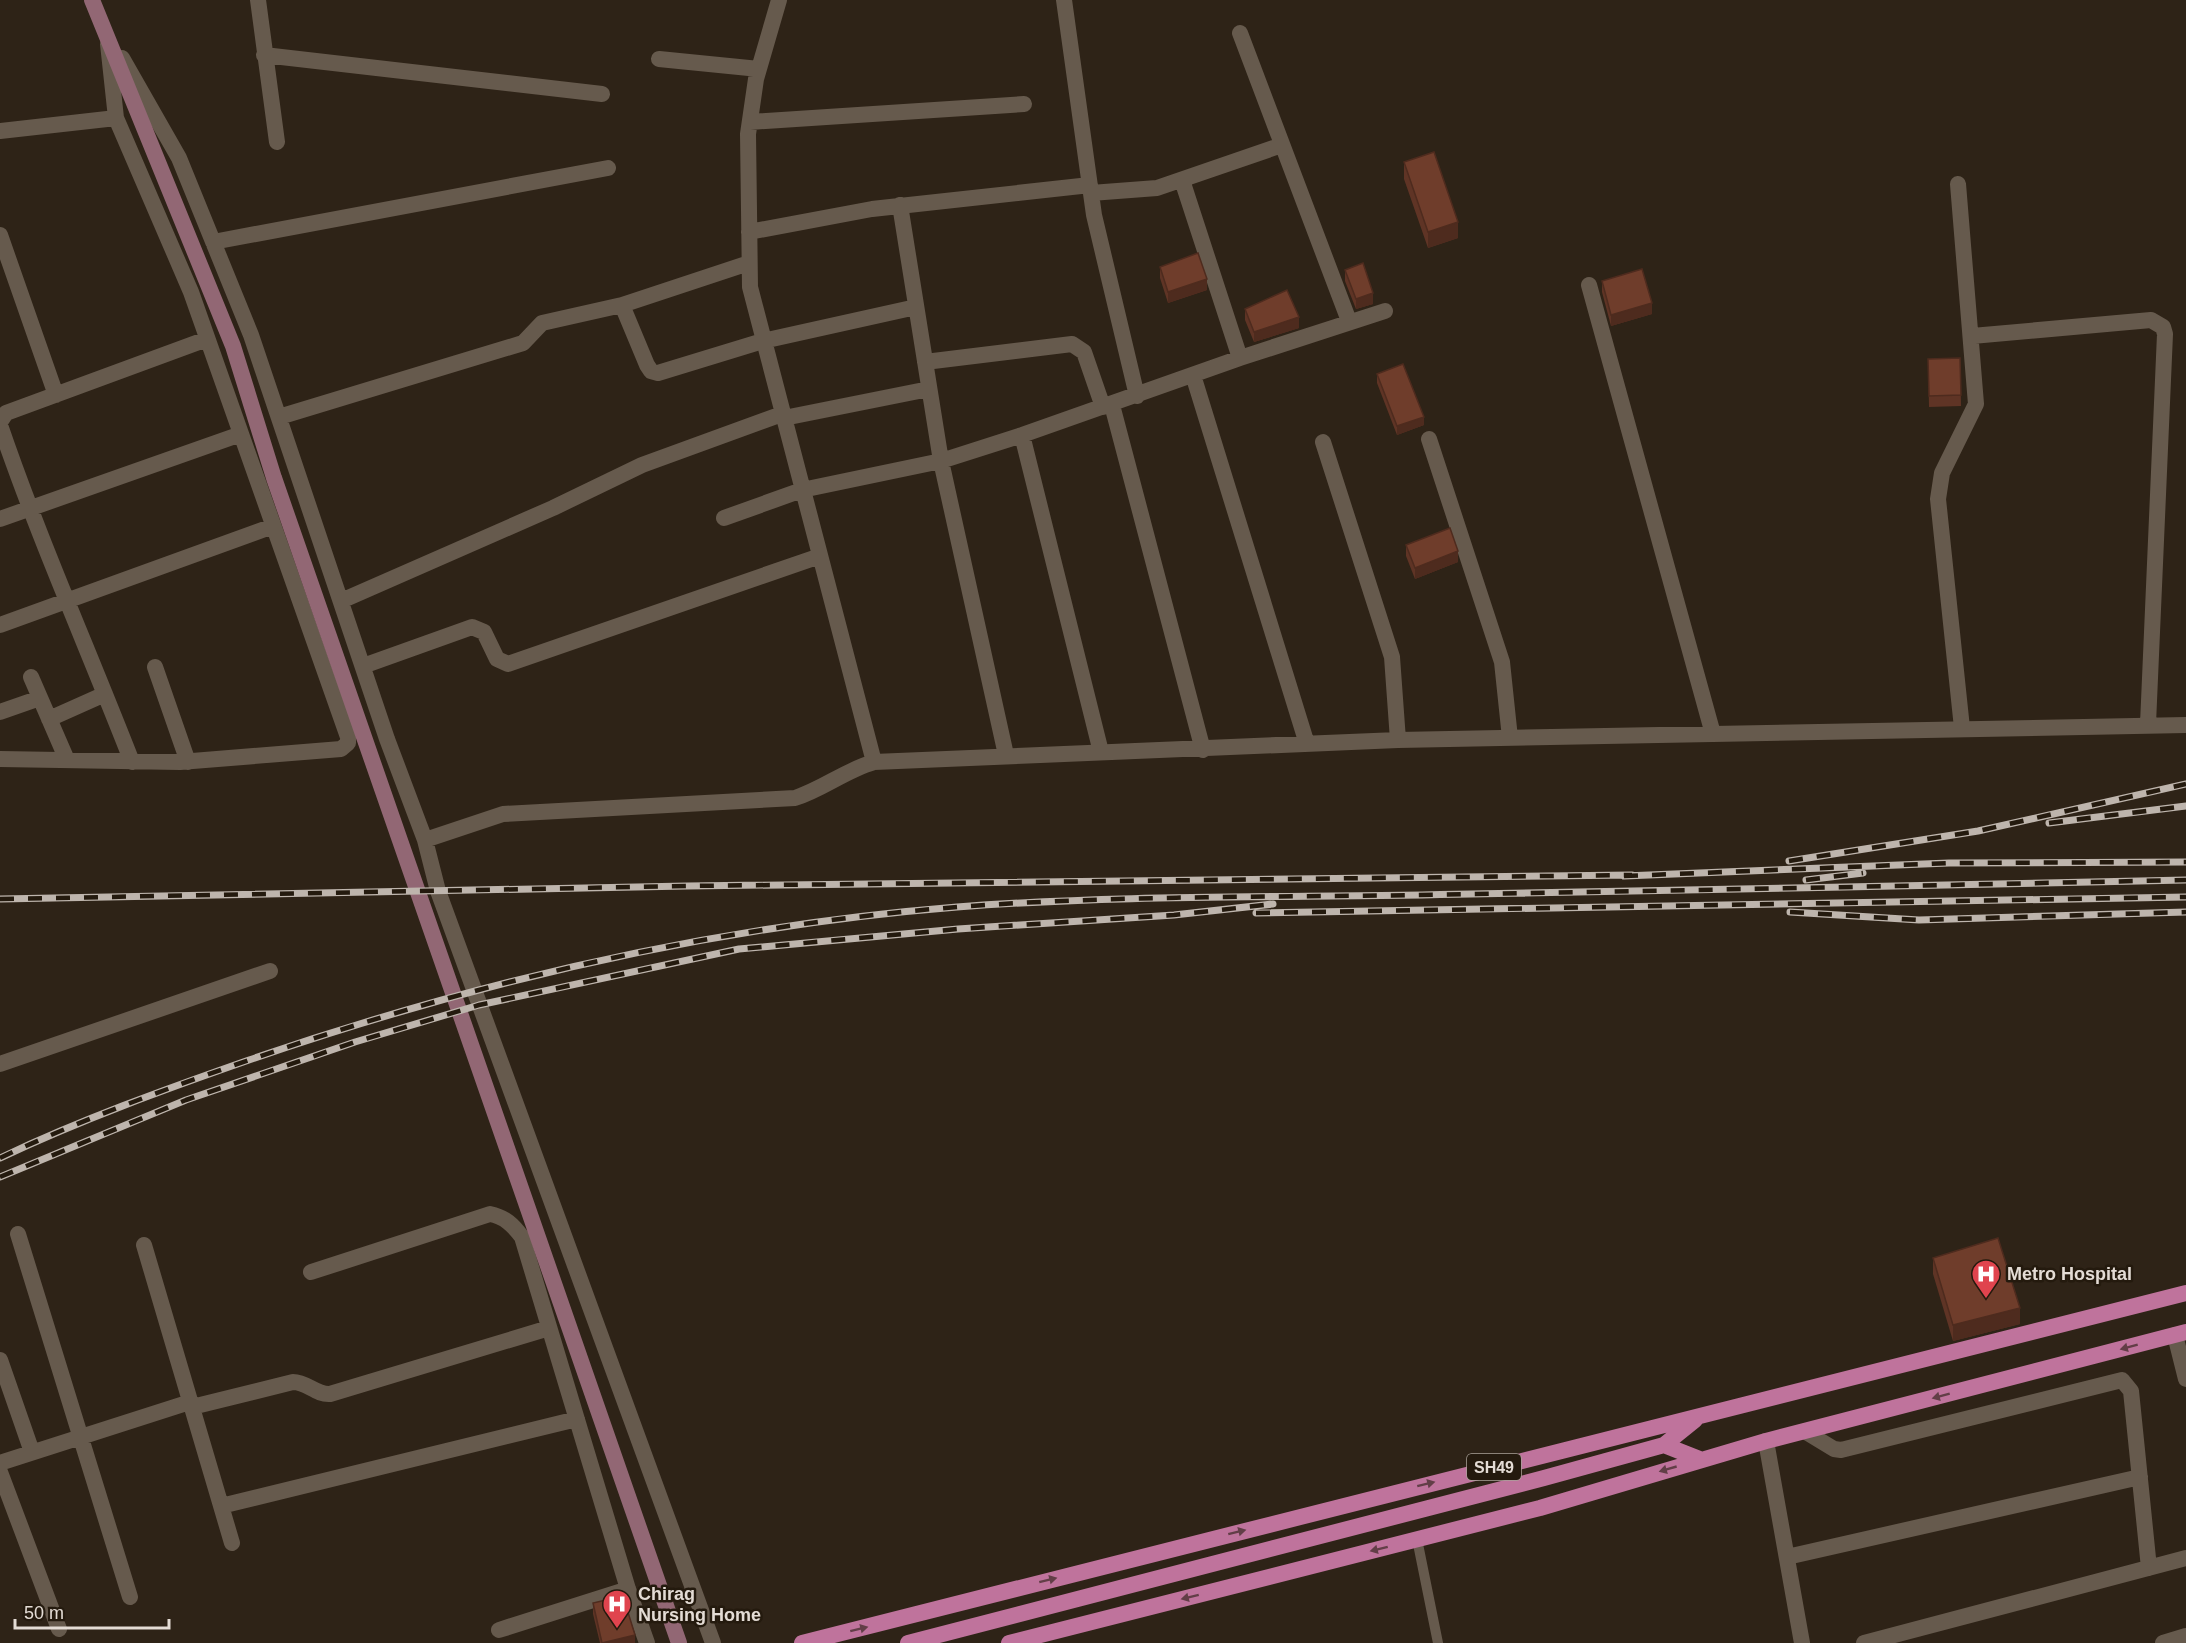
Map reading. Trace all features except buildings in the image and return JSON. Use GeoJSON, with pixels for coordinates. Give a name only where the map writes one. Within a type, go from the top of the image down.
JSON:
{"type":"FeatureCollection","features":[{"type":"Feature","properties":{"kind":"main road"},"geometry":{"type":"LineString","coordinates":[[92,0],[232,346],[278,490],[679,1643]]}},
{"type":"Feature","properties":{"kind":"main road","name":"SH49"},"geometry":{"type":"LineString","coordinates":[[802,1643],[2186,1293]]}},
{"type":"Feature","properties":{"kind":"main road"},"geometry":{"type":"LineString","coordinates":[[1009,1643],[1540,1508],[1766,1441],[2180,1333]]}},
{"type":"Feature","properties":{"kind":"main road"},"geometry":{"type":"LineString","coordinates":[[1698,1418],[1664,1444],[1702,1460]]}},
{"type":"Feature","properties":{"kind":"main road","name":"SH49"},"geometry":{"type":"LineString","coordinates":[[908,1643],[1544,1478],[1664,1444]]}},
{"type":"Feature","properties":{"kind":"street"},"geometry":{"type":"LineString","coordinates":[[258,0],[277,142]]}},
{"type":"Feature","properties":{"kind":"street"},"geometry":{"type":"LineString","coordinates":[[778,0],[759,69],[750,122],[750,287],[874,762]]}},
{"type":"Feature","properties":{"kind":"street"},"geometry":{"type":"LineString","coordinates":[[1064,0],[1090,189],[1137,396]]}},
{"type":"Feature","properties":{"kind":"street"},"geometry":{"type":"LineString","coordinates":[[0,759],[188,762],[341,749],[348,743],[348,737],[191,292],[116,118],[106,31]]}},
{"type":"Feature","properties":{"kind":"street"},"geometry":{"type":"LineString","coordinates":[[106,31],[179,158],[251,335],[363,666],[425,840],[442,902],[713,1643]]}},
{"type":"Feature","properties":{"kind":"street"},"geometry":{"type":"LineString","coordinates":[[1240,33],[1349,321]]}},
{"type":"Feature","properties":{"kind":"street"},"geometry":{"type":"LineString","coordinates":[[264,55],[602,94]]}},
{"type":"Feature","properties":{"kind":"street"},"geometry":{"type":"LineString","coordinates":[[659,59],[759,69]]}},
{"type":"Feature","properties":{"kind":"street"},"geometry":{"type":"LineString","coordinates":[[750,122],[1024,104]]}},
{"type":"Feature","properties":{"kind":"street"},"geometry":{"type":"LineString","coordinates":[[0,130],[116,118]]}},
{"type":"Feature","properties":{"kind":"street"},"geometry":{"type":"LineString","coordinates":[[749,232],[900,205],[1090,189],[1145,191],[1282,145]]}},
{"type":"Feature","properties":{"kind":"street"},"geometry":{"type":"LineString","coordinates":[[213,242],[608,168]]}},
{"type":"Feature","properties":{"kind":"street"},"geometry":{"type":"LineString","coordinates":[[1182,180],[1240,358]]}},
{"type":"Feature","properties":{"kind":"street"},"geometry":{"type":"LineString","coordinates":[[1958,184],[1976,404],[1942,473],[1938,499],[1962,728]]}},
{"type":"Feature","properties":{"kind":"street"},"geometry":{"type":"LineString","coordinates":[[900,205],[941,461],[1006,755]]}},
{"type":"Feature","properties":{"kind":"street"},"geometry":{"type":"LineString","coordinates":[[0,235],[56,394]]}},
{"type":"Feature","properties":{"kind":"street"},"geometry":{"type":"LineString","coordinates":[[279,417],[523,343],[542,323],[622,305],[749,263]]}},
{"type":"Feature","properties":{"kind":"street"},"geometry":{"type":"LineString","coordinates":[[1589,285],[1713,734]]}},
{"type":"Feature","properties":{"kind":"street"},"geometry":{"type":"LineString","coordinates":[[622,305],[647,365],[651,371],[658,373],[763,341],[916,307]]}},
{"type":"Feature","properties":{"kind":"street"},"geometry":{"type":"LineString","coordinates":[[724,518],[802,490],[941,461],[1385,310]]}},
{"type":"Feature","properties":{"kind":"street"},"geometry":{"type":"LineString","coordinates":[[1972,336],[2151,320],[2163,327],[2165,334],[2148,724]]}},
{"type":"Feature","properties":{"kind":"street"},"geometry":{"type":"LineString","coordinates":[[132,762],[69,600],[29,508],[0,423],[6,413],[207,339]]}},
{"type":"Feature","properties":{"kind":"street"},"geometry":{"type":"LineString","coordinates":[[925,362],[1072,344],[1084,352],[1108,406],[1203,750]]}},
{"type":"Feature","properties":{"kind":"street"},"geometry":{"type":"LineString","coordinates":[[1193,375],[1307,744]]}},
{"type":"Feature","properties":{"kind":"street"},"geometry":{"type":"LineString","coordinates":[[341,601],[553,508],[642,465],[783,416],[929,389]]}},
{"type":"Feature","properties":{"kind":"street"},"geometry":{"type":"LineString","coordinates":[[0,519],[241,435]]}},
{"type":"Feature","properties":{"kind":"street"},"geometry":{"type":"LineString","coordinates":[[1022,435],[1101,752]]}},
{"type":"Feature","properties":{"kind":"street"},"geometry":{"type":"LineString","coordinates":[[1429,439],[1502,662],[1510,738]]}},
{"type":"Feature","properties":{"kind":"street"},"geometry":{"type":"LineString","coordinates":[[1323,442],[1392,657],[1398,740]]}},
{"type":"Feature","properties":{"kind":"street"},"geometry":{"type":"LineString","coordinates":[[0,625],[273,526]]}},
{"type":"Feature","properties":{"kind":"street"},"geometry":{"type":"LineString","coordinates":[[363,666],[472,627],[484,632],[497,659],[508,664],[820,556]]}},
{"type":"Feature","properties":{"kind":"street"},"geometry":{"type":"LineString","coordinates":[[155,667],[188,762]]}},
{"type":"Feature","properties":{"kind":"street"},"geometry":{"type":"LineString","coordinates":[[31,676],[67,760]]}},
{"type":"Feature","properties":{"kind":"street"},"geometry":{"type":"LineString","coordinates":[[49,719],[105,694]]}},
{"type":"Feature","properties":{"kind":"street"},"geometry":{"type":"LineString","coordinates":[[0,712],[40,698]]}},
{"type":"Feature","properties":{"kind":"street"},"geometry":{"type":"LineString","coordinates":[[425,840],[503,814],[795,798],[812,793],[857,766],[874,762],[1006,755],[1203,750],[1398,740],[2186,725]]}},
{"type":"Feature","properties":{"kind":"street"},"geometry":{"type":"LineString","coordinates":[[0,1064],[270,971]]}},
{"type":"Feature","properties":{"kind":"street"},"geometry":{"type":"LineString","coordinates":[[311,1272],[490,1214],[501,1216],[512,1224],[522,1237],[628,1589],[647,1643]]}},
{"type":"Feature","properties":{"kind":"street"},"geometry":{"type":"LineString","coordinates":[[18,1234],[130,1597]]}},
{"type":"Feature","properties":{"kind":"street"},"geometry":{"type":"LineString","coordinates":[[144,1245],[232,1543]]}},
{"type":"Feature","properties":{"kind":"street"},"geometry":{"type":"LineString","coordinates":[[0,1463],[81,1436],[191,1404],[293,1382],[302,1382],[325,1395],[330,1394],[549,1328]]}},
{"type":"Feature","properties":{"kind":"street"},"geometry":{"type":"LineString","coordinates":[[2180,1333],[2186,1379]]}},
{"type":"Feature","properties":{"kind":"street"},"geometry":{"type":"LineString","coordinates":[[0,1360],[32,1452]]}},
{"type":"Feature","properties":{"kind":"street"},"geometry":{"type":"LineString","coordinates":[[1806,1432],[1834,1449],[1841,1450],[2122,1380],[2132,1391],[2149,1568]]}},
{"type":"Feature","properties":{"kind":"street"},"geometry":{"type":"LineString","coordinates":[[221,1506],[577,1419]]}},
{"type":"Feature","properties":{"kind":"street"},"geometry":{"type":"LineString","coordinates":[[1766,1441],[1802,1643]]}},
{"type":"Feature","properties":{"kind":"street"},"geometry":{"type":"LineString","coordinates":[[0,1472],[59,1629]]}},
{"type":"Feature","properties":{"kind":"street"},"geometry":{"type":"LineString","coordinates":[[1787,1557],[2140,1477]]}},
{"type":"Feature","properties":{"kind":"street"},"geometry":{"type":"LineString","coordinates":[[1864,1643],[2186,1558]]}},
{"type":"Feature","properties":{"kind":"street"},"geometry":{"type":"LineString","coordinates":[[499,1630],[628,1589]]}},
{"type":"Feature","properties":{"kind":"street"},"geometry":{"type":"LineString","coordinates":[[2163,1643],[2186,1636]]}},
{"type":"Feature","properties":{"kind":"lane"},"geometry":{"type":"LineString","coordinates":[[1417,1539],[1438,1643]]}},
{"type":"Feature","properties":{"kind":"railway"},"geometry":{"type":"LineString","coordinates":[[1789,861],[1978,831],[2186,784]]}},
{"type":"Feature","properties":{"kind":"railway"},"geometry":{"type":"LineString","coordinates":[[2049,823],[2186,806]]}},
{"type":"Feature","properties":{"kind":"railway"},"geometry":{"type":"LineString","coordinates":[[1624,876],[1949,863],[2186,862]]}},
{"type":"Feature","properties":{"kind":"railway"},"geometry":{"type":"LineString","coordinates":[[1806,880],[1863,873]]}},
{"type":"Feature","properties":{"kind":"railway"},"geometry":{"type":"LineString","coordinates":[[0,899],[687,886],[1632,875]]}},
{"type":"Feature","properties":{"kind":"railway"},"geometry":{"type":"LineString","coordinates":[[0,1158],[92,1118],[186,1082],[422,1005],[598,961],[687,943],[867,916],[957,907],[1150,898],[2186,880]]}},
{"type":"Feature","properties":{"kind":"railway"},"geometry":{"type":"LineString","coordinates":[[1256,913],[2186,897]]}},
{"type":"Feature","properties":{"kind":"railway"},"geometry":{"type":"LineString","coordinates":[[0,1177],[186,1100],[355,1042],[479,1005],[739,949],[958,929],[1174,915],[1273,904]]}},
{"type":"Feature","properties":{"kind":"railway"},"geometry":{"type":"LineString","coordinates":[[1790,912],[1919,920],[2186,912]]}},
{"type":"Feature","properties":{"kind":"place","name":"Metro Hospital"},"geometry":{"type":"Point","coordinates":[1986,1300]}},
{"type":"Feature","properties":{"kind":"place","name":"Chirag Nursing Home"},"geometry":{"type":"Point","coordinates":[617,1630]}}]}
